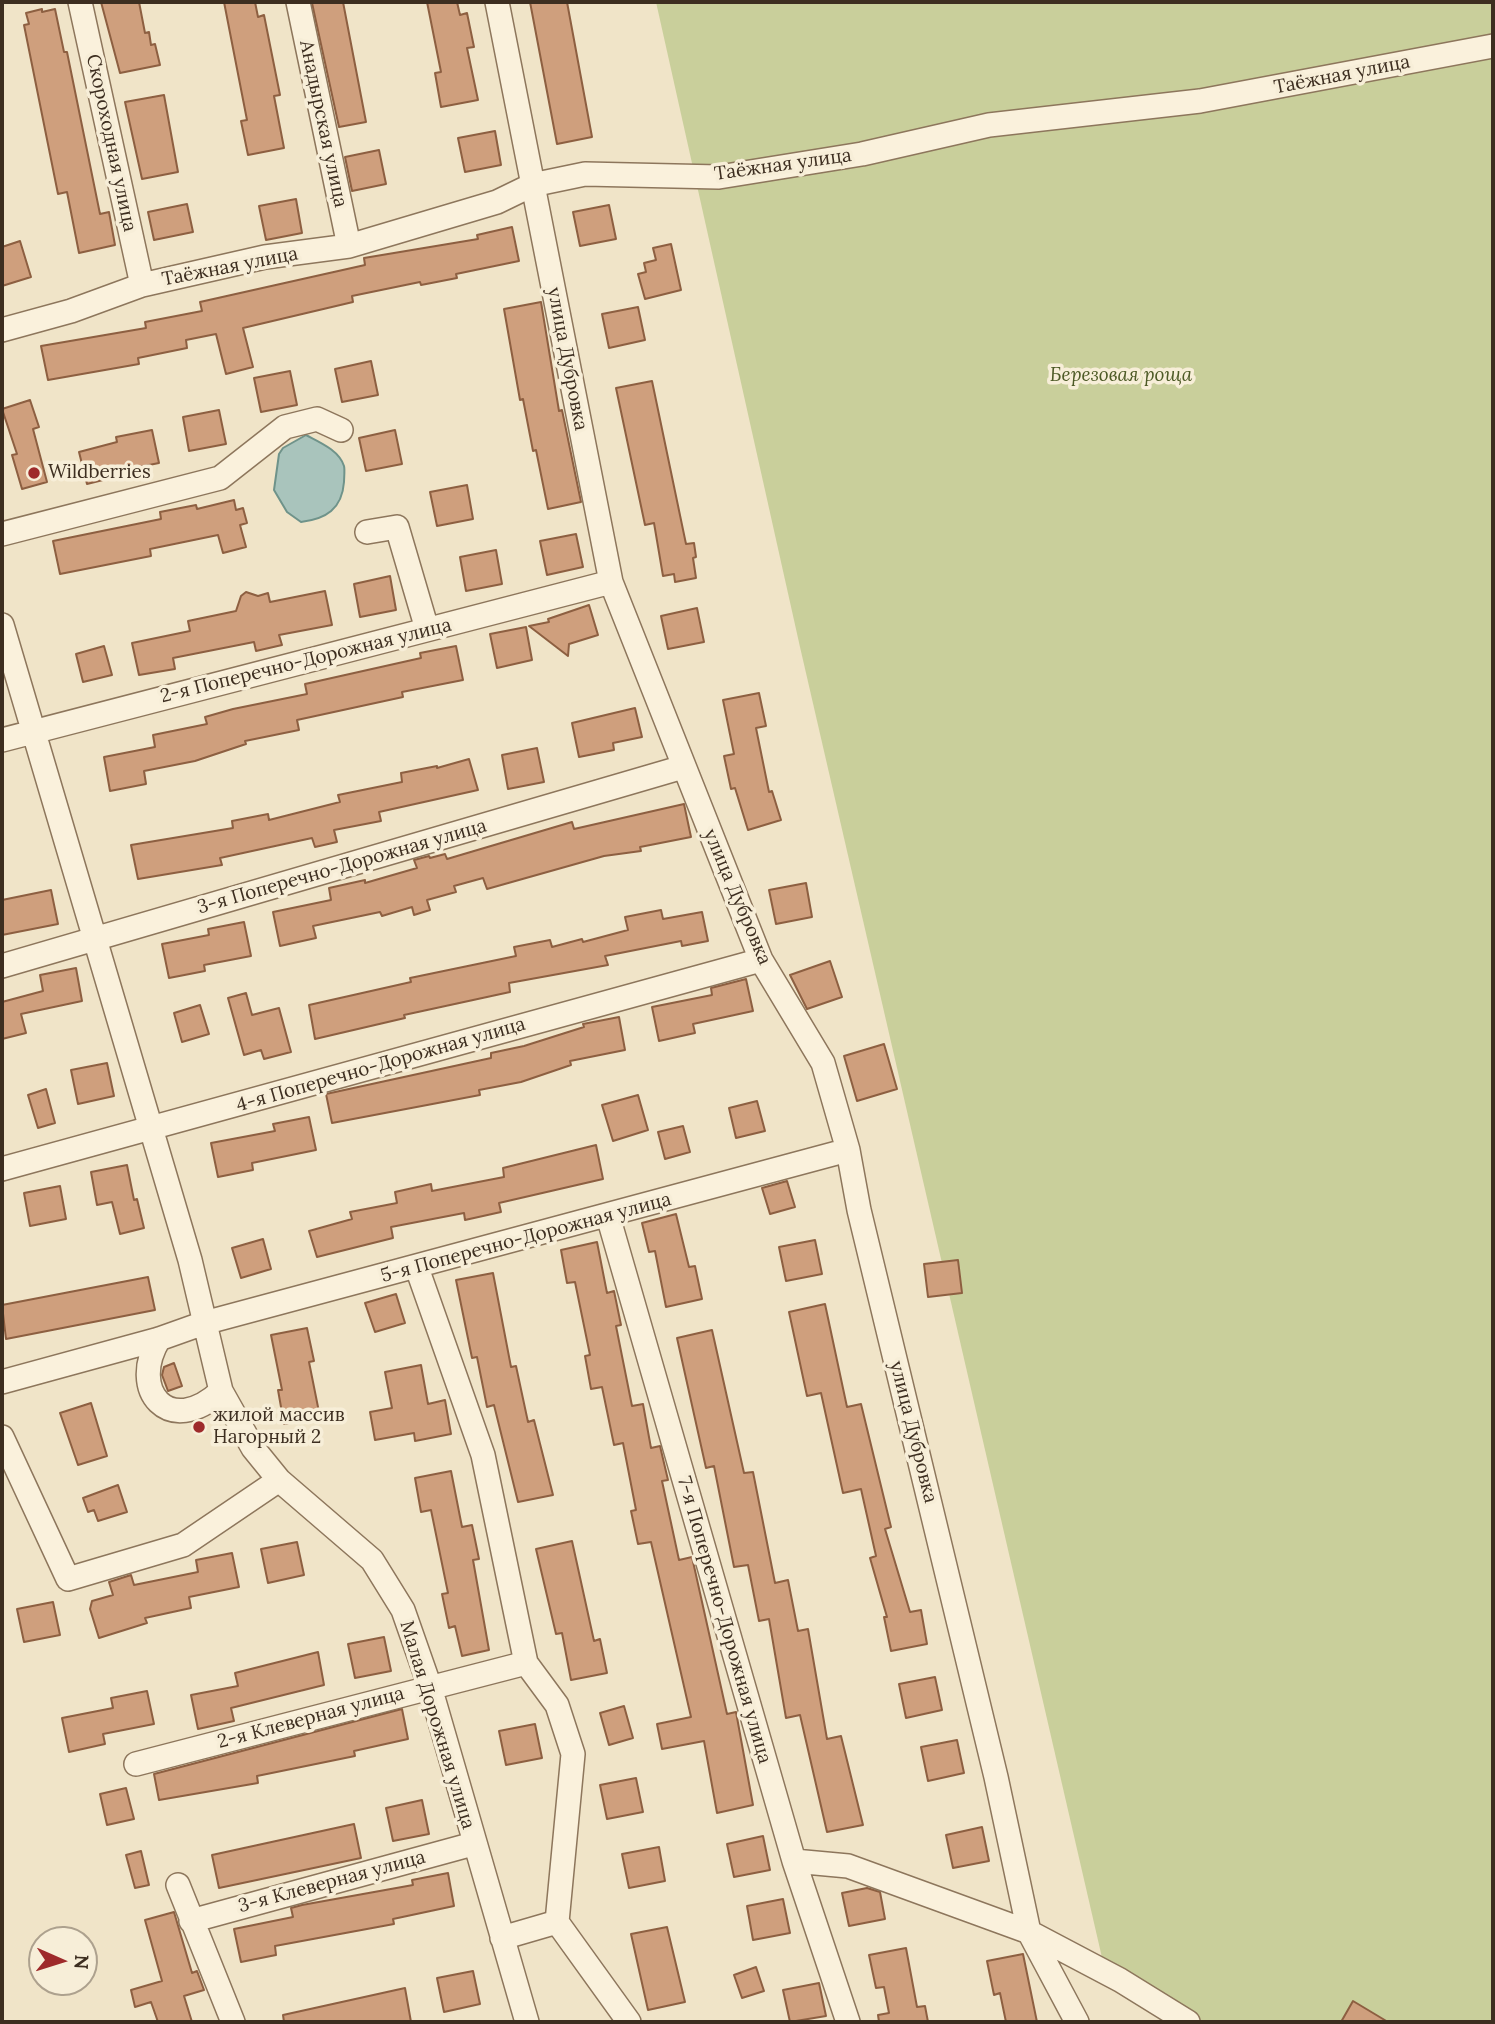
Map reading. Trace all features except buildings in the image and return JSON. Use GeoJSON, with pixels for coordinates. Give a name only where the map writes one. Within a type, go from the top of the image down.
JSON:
{"type":"FeatureCollection","features":[{"type":"Feature","properties":{"kind":"street","name":"Скороходная улица"},"geometry":{"type":"LineString","coordinates":[[80,2],[142,285]]}},
{"type":"Feature","properties":{"kind":"street","name":"Анадырская улица"},"geometry":{"type":"LineString","coordinates":[[298,2],[349,246]]}},
{"type":"Feature","properties":{"kind":"street","name":"улица Дубровка"},"geometry":{"type":"LineString","coordinates":[[497,2],[611,582],[761,960],[823,1063],[848,1150],[859,1210],[996,1777],[1029,1932],[1077,2022]]}},
{"type":"Feature","properties":{"kind":"street","name":"Таёжная улица"},"geometry":{"type":"LineString","coordinates":[[2,330],[71,311],[142,285],[265,257],[349,246],[497,202],[532,185],[585,174],[719,177],[862,153],[989,125],[1200,100],[1493,47]]}},
{"type":"Feature","properties":{"kind":"street"},"geometry":{"type":"LineString","coordinates":[[2,534],[220,478],[285,426],[317,419],[341,430]]}},
{"type":"Feature","properties":{"kind":"street"},"geometry":{"type":"LineString","coordinates":[[366,532],[397,527],[427,629]]}},
{"type":"Feature","properties":{"kind":"street","name":"2-я Поперечно-Дорожная улица"},"geometry":{"type":"LineString","coordinates":[[2,740],[611,582]]}},
{"type":"Feature","properties":{"kind":"street","name":"Малая Дорожная улица"},"geometry":{"type":"LineString","coordinates":[[2,625],[152,1129],[220,1391],[253,1448],[279,1480],[372,1560],[403,1610],[430,1687],[524,2022]]}},
{"type":"Feature","properties":{"kind":"street","name":"3-я Поперечно-Дорожная улица"},"geometry":{"type":"LineString","coordinates":[[2,966],[683,768]]}},
{"type":"Feature","properties":{"kind":"street","name":"4-я Поперечно-Дорожная улица"},"geometry":{"type":"LineString","coordinates":[[2,1169],[761,960]]}},
{"type":"Feature","properties":{"kind":"street","name":"5-я Поперечно-Дорожная улица"},"geometry":{"type":"LineString","coordinates":[[204,1322],[417,1268],[848,1150]]}},
{"type":"Feature","properties":{"kind":"street","name":"7-я Поперечно-Дорожная улица"},"geometry":{"type":"LineString","coordinates":[[608,1216],[794,1861],[848,2022]]}},
{"type":"Feature","properties":{"kind":"street"},"geometry":{"type":"LineString","coordinates":[[417,1268],[483,1455],[526,1663],[557,1705],[573,1754],[557,1922],[629,2022]]}},
{"type":"Feature","properties":{"kind":"street"},"geometry":{"type":"LineString","coordinates":[[2,1382],[159,1339],[204,1322]]}},
{"type":"Feature","properties":{"kind":"street"},"geometry":{"type":"LineString","coordinates":[[159,1339],[148,1366],[150,1383],[157,1400],[169,1410],[191,1412],[220,1391]]}},
{"type":"Feature","properties":{"kind":"street"},"geometry":{"type":"LineString","coordinates":[[2,1437],[68,1579],[183,1545],[279,1480]]}},
{"type":"Feature","properties":{"kind":"street","name":"2-я Клеверная улица"},"geometry":{"type":"LineString","coordinates":[[136,1764],[526,1663]]}},
{"type":"Feature","properties":{"kind":"street","name":"3-я Клеверная улица"},"geometry":{"type":"LineString","coordinates":[[191,1921],[473,1844]]}},
{"type":"Feature","properties":{"kind":"street"},"geometry":{"type":"LineString","coordinates":[[794,1861],[848,1866],[1029,1932],[1120,1980],[1188,2022]]}},
{"type":"Feature","properties":{"kind":"street"},"geometry":{"type":"LineString","coordinates":[[178,1885],[233,2022]]}},
{"type":"Feature","properties":{"kind":"street"},"geometry":{"type":"LineString","coordinates":[[502,1938],[557,1922]]}},
{"type":"Feature","properties":{"kind":"green space","name":"Березовая роща"},"geometry":{"type":"Polygon","coordinates":[[[656,2],[1493,2],[1493,2022],[1193,2022],[1109,1988],[800,647],[656,2]]]}},
{"type":"Feature","properties":{"kind":"water"},"geometry":{"type":"Polygon","coordinates":[[[306,435],[338,455],[344,466],[344,482],[340,499],[331,511],[301,522],[287,512],[274,490],[279,454],[283,448],[306,435]]]}},
{"type":"Feature","properties":{"kind":"place","name":"Wildberries"},"geometry":{"type":"Point","coordinates":[34,473]}},
{"type":"Feature","properties":{"kind":"place","name":"жилой массив Нагорный 2"},"geometry":{"type":"Point","coordinates":[199,1427]}}]}
